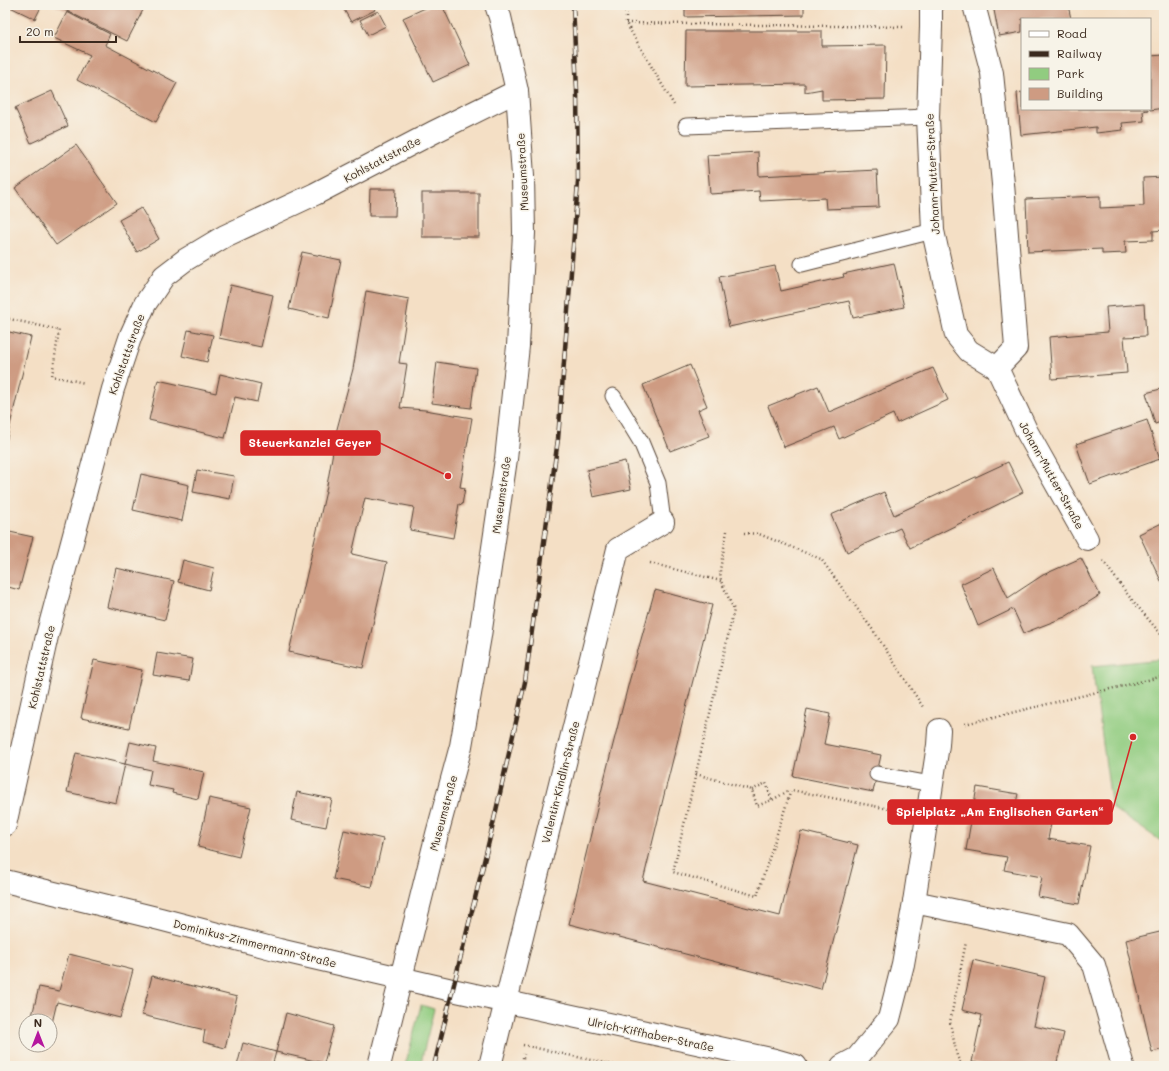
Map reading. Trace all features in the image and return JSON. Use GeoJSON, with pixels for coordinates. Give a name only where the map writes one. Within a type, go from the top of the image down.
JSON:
{"type":"FeatureCollection","features":[{"type":"Feature","properties":{"kind":"street","name":"Museumstraße"},"geometry":{"type":"LineString","coordinates":[[401,978],[437,834],[461,746],[484,613],[506,459],[518,346],[524,233],[523,176],[517,91],[496,5]]}},
{"type":"Feature","properties":{"kind":"street","name":"Johann-Mutter-Straße"},"geometry":{"type":"LineString","coordinates":[[931,5],[932,27],[928,117],[933,230],[956,335],[968,351],[997,368],[1027,432],[1087,539]]}},
{"type":"Feature","properties":{"kind":"street"},"geometry":{"type":"LineString","coordinates":[[974,5],[992,73],[1003,184],[1016,348],[997,368]]}},
{"type":"Feature","properties":{"kind":"street","name":"Kohlstattstraße"},"geometry":{"type":"LineString","coordinates":[[5,825],[47,636],[113,389],[131,335],[145,304],[164,276],[185,260],[225,236],[315,194],[517,91]]}},
{"type":"Feature","properties":{"kind":"street"},"geometry":{"type":"LineString","coordinates":[[616,555],[618,549],[663,522]]}},
{"type":"Feature","properties":{"kind":"street","name":"Valentin-Kindlin-Straße"},"geometry":{"type":"LineString","coordinates":[[490,1066],[616,555]]}},
{"type":"Feature","properties":{"kind":"street"},"geometry":{"type":"LineString","coordinates":[[842,1066],[857,1058],[889,1019],[903,964],[914,902],[939,730]]}},
{"type":"Feature","properties":{"kind":"street","name":"Dominikus-Zimmermann-Straße"},"geometry":{"type":"LineString","coordinates":[[5,881],[279,950],[506,1002]]}},
{"type":"Feature","properties":{"kind":"street"},"geometry":{"type":"LineString","coordinates":[[914,902],[1068,934],[1094,965],[1123,1066]]}},
{"type":"Feature","properties":{"kind":"street"},"geometry":{"type":"LineString","coordinates":[[379,1066],[401,978]]}},
{"type":"Feature","properties":{"kind":"street","name":"Ulrich-Kiffhaber-Straße"},"geometry":{"type":"LineString","coordinates":[[506,1002],[753,1061],[775,1060],[796,1066]]}},
{"type":"Feature","properties":{"kind":"lane"},"geometry":{"type":"LineString","coordinates":[[686,126],[928,117]]}},
{"type":"Feature","properties":{"kind":"lane"},"geometry":{"type":"LineString","coordinates":[[802,264],[933,230]]}},
{"type":"Feature","properties":{"kind":"lane"},"geometry":{"type":"LineString","coordinates":[[613,396],[640,442],[658,483],[663,522]]}},
{"type":"Feature","properties":{"kind":"lane"},"geometry":{"type":"LineString","coordinates":[[877,774],[931,784]]}},
{"type":"Feature","properties":{"kind":"path"},"geometry":{"type":"LineString","coordinates":[[626,5],[626,23],[686,126]]}},
{"type":"Feature","properties":{"kind":"path"},"geometry":{"type":"LineString","coordinates":[[626,23],[932,27]]}},
{"type":"Feature","properties":{"kind":"path"},"geometry":{"type":"LineString","coordinates":[[5,318],[59,330],[52,376],[113,389]]}},
{"type":"Feature","properties":{"kind":"path"},"geometry":{"type":"LineString","coordinates":[[727,531],[720,570],[721,580],[734,610],[673,872],[757,896],[791,790]]}},
{"type":"Feature","properties":{"kind":"path"},"geometry":{"type":"LineString","coordinates":[[744,533],[759,534],[821,559],[875,632],[939,730],[1164,676]]}},
{"type":"Feature","properties":{"kind":"path"},"geometry":{"type":"LineString","coordinates":[[1087,539],[1128,595],[1164,638]]}},
{"type":"Feature","properties":{"kind":"path"},"geometry":{"type":"LineString","coordinates":[[616,555],[721,580]]}},
{"type":"Feature","properties":{"kind":"path"},"geometry":{"type":"LineString","coordinates":[[696,774],[752,790],[766,783],[772,800]]}},
{"type":"Feature","properties":{"kind":"path"},"geometry":{"type":"LineString","coordinates":[[752,790],[757,806],[791,790],[926,816]]}},
{"type":"Feature","properties":{"kind":"path"},"geometry":{"type":"LineString","coordinates":[[962,1066],[957,1056],[950,1022],[972,914]]}},
{"type":"Feature","properties":{"kind":"path"},"geometry":{"type":"LineString","coordinates":[[521,1066],[536,1009]]}},
{"type":"Feature","properties":{"kind":"path"},"geometry":{"type":"LineString","coordinates":[[497,1040],[618,1066]]}},
{"type":"Feature","properties":{"kind":"green space"},"geometry":{"type":"Polygon","coordinates":[[[1164,659],[1164,843],[1112,808],[1092,666],[1164,659]]]}},
{"type":"Feature","properties":{"kind":"green space"},"geometry":{"type":"Polygon","coordinates":[[[421,1005],[434,1009],[420,1066],[405,1066],[421,1005]]]}},
{"type":"Feature","properties":{"kind":"building"},"geometry":{"type":"Polygon","coordinates":[[[6,5],[42,5],[35,19],[6,5]]]}},
{"type":"Feature","properties":{"kind":"building"},"geometry":{"type":"Polygon","coordinates":[[[55,5],[133,5],[143,10],[127,41],[55,5]]]}},
{"type":"Feature","properties":{"kind":"building"},"geometry":{"type":"Polygon","coordinates":[[[372,5],[375,10],[351,22],[342,6],[372,5]]]}},
{"type":"Feature","properties":{"kind":"building"},"geometry":{"type":"Polygon","coordinates":[[[432,5],[442,5],[470,65],[433,82],[403,18],[432,5]]]}},
{"type":"Feature","properties":{"kind":"building"},"geometry":{"type":"Polygon","coordinates":[[[685,5],[804,5],[804,15],[685,17],[685,5]]]}},
{"type":"Feature","properties":{"kind":"building"},"geometry":{"type":"Polygon","coordinates":[[[993,5],[1068,5],[1071,18],[1021,18],[1021,32],[999,36],[993,5]]]}},
{"type":"Feature","properties":{"kind":"building"},"geometry":{"type":"Polygon","coordinates":[[[378,11],[386,26],[368,35],[360,20],[378,11]]]}},
{"type":"Feature","properties":{"kind":"building"},"geometry":{"type":"Polygon","coordinates":[[[67,12],[110,34],[105,45],[177,83],[156,122],[77,80],[90,55],[54,38],[67,12]]]}},
{"type":"Feature","properties":{"kind":"building"},"geometry":{"type":"Polygon","coordinates":[[[686,31],[822,31],[822,46],[886,45],[885,99],[822,100],[822,89],[805,92],[805,84],[685,86],[686,31]]]}},
{"type":"Feature","properties":{"kind":"building"},"geometry":{"type":"Polygon","coordinates":[[[1164,55],[1164,108],[1151,110],[1151,56],[1164,55]]]}},
{"type":"Feature","properties":{"kind":"building"},"geometry":{"type":"Polygon","coordinates":[[[52,91],[68,126],[31,143],[15,108],[52,91]]]}},
{"type":"Feature","properties":{"kind":"building"},"geometry":{"type":"Polygon","coordinates":[[[1021,92],[1021,110],[1148,110],[1143,111],[1144,121],[1122,123],[1123,130],[1096,133],[1096,127],[1021,135],[1017,93],[1021,92]]]}},
{"type":"Feature","properties":{"kind":"building"},"geometry":{"type":"Polygon","coordinates":[[[76,145],[117,203],[56,245],[15,188],[76,145]]]}},
{"type":"Feature","properties":{"kind":"building"},"geometry":{"type":"Polygon","coordinates":[[[758,152],[759,176],[877,170],[879,207],[826,209],[825,198],[760,201],[759,191],[710,194],[707,155],[758,152]]]}},
{"type":"Feature","properties":{"kind":"building"},"geometry":{"type":"Polygon","coordinates":[[[1164,177],[1164,230],[1153,231],[1153,240],[1125,241],[1126,253],[1102,254],[1102,249],[1028,252],[1026,199],[1100,196],[1100,208],[1144,206],[1143,178],[1164,177]]]}},
{"type":"Feature","properties":{"kind":"building"},"geometry":{"type":"Polygon","coordinates":[[[370,189],[396,189],[395,216],[369,216],[370,189]]]}},
{"type":"Feature","properties":{"kind":"building"},"geometry":{"type":"Polygon","coordinates":[[[422,193],[479,193],[479,237],[422,237],[422,193]]]}},
{"type":"Feature","properties":{"kind":"building"},"geometry":{"type":"Polygon","coordinates":[[[141,208],[159,239],[137,252],[119,220],[141,208]]]}},
{"type":"Feature","properties":{"kind":"building"},"geometry":{"type":"Polygon","coordinates":[[[302,252],[341,260],[329,318],[289,309],[302,252]]]}},
{"type":"Feature","properties":{"kind":"building"},"geometry":{"type":"Polygon","coordinates":[[[894,263],[904,307],[853,318],[849,301],[729,327],[719,277],[775,266],[781,291],[844,277],[843,274],[894,263]]]}},
{"type":"Feature","properties":{"kind":"building"},"geometry":{"type":"Polygon","coordinates":[[[230,285],[273,295],[261,347],[219,338],[230,285]]]}},
{"type":"Feature","properties":{"kind":"building"},"geometry":{"type":"Polygon","coordinates":[[[366,291],[409,299],[399,363],[407,364],[400,408],[425,410],[472,418],[460,487],[465,488],[462,505],[459,504],[453,538],[410,530],[414,507],[365,498],[352,554],[387,562],[363,668],[289,652],[326,491],[337,429],[353,369],[366,291]]]}},
{"type":"Feature","properties":{"kind":"building"},"geometry":{"type":"Polygon","coordinates":[[[1144,304],[1146,336],[1124,337],[1127,373],[1052,379],[1049,337],[1108,332],[1106,307],[1144,304]]]}},
{"type":"Feature","properties":{"kind":"building"},"geometry":{"type":"Polygon","coordinates":[[[188,330],[213,335],[207,362],[182,356],[188,330]]]}},
{"type":"Feature","properties":{"kind":"building"},"geometry":{"type":"Polygon","coordinates":[[[5,331],[31,337],[6,442],[5,442],[5,331]]]}},
{"type":"Feature","properties":{"kind":"building"},"geometry":{"type":"Polygon","coordinates":[[[437,362],[476,368],[471,408],[432,403],[437,362]]]}},
{"type":"Feature","properties":{"kind":"building"},"geometry":{"type":"Polygon","coordinates":[[[690,365],[707,406],[698,410],[709,436],[670,451],[643,385],[690,365]]]}},
{"type":"Feature","properties":{"kind":"building"},"geometry":{"type":"Polygon","coordinates":[[[933,368],[948,400],[897,423],[893,414],[839,439],[834,427],[784,447],[768,406],[818,386],[829,412],[933,368]]]}},
{"type":"Feature","properties":{"kind":"building"},"geometry":{"type":"Polygon","coordinates":[[[220,374],[261,384],[257,402],[235,397],[225,438],[149,420],[158,380],[216,393],[220,374]]]}},
{"type":"Feature","properties":{"kind":"building"},"geometry":{"type":"Polygon","coordinates":[[[1164,388],[1164,421],[1155,424],[1146,393],[1164,388]]]}},
{"type":"Feature","properties":{"kind":"building"},"geometry":{"type":"Polygon","coordinates":[[[1147,420],[1160,459],[1090,484],[1076,444],[1147,420]]]}},
{"type":"Feature","properties":{"kind":"building"},"geometry":{"type":"Polygon","coordinates":[[[625,461],[631,489],[593,497],[587,470],[625,461]]]}},
{"type":"Feature","properties":{"kind":"building"},"geometry":{"type":"Polygon","coordinates":[[[1008,462],[1023,492],[910,548],[900,528],[847,552],[831,515],[884,492],[894,515],[1008,462]]]}},
{"type":"Feature","properties":{"kind":"building"},"geometry":{"type":"Polygon","coordinates":[[[197,470],[234,476],[230,499],[193,492],[197,470]]]}},
{"type":"Feature","properties":{"kind":"building"},"geometry":{"type":"Polygon","coordinates":[[[141,474],[189,485],[182,521],[133,510],[141,474]]]}},
{"type":"Feature","properties":{"kind":"building"},"geometry":{"type":"Polygon","coordinates":[[[1164,522],[1164,582],[1162,583],[1139,534],[1164,522]]]}},
{"type":"Feature","properties":{"kind":"building"},"geometry":{"type":"Polygon","coordinates":[[[5,531],[33,537],[19,590],[5,586],[5,531]]]}},
{"type":"Feature","properties":{"kind":"building"},"geometry":{"type":"Polygon","coordinates":[[[1081,558],[1100,595],[1065,617],[1024,633],[1013,609],[978,626],[961,584],[994,568],[1008,598],[1043,575],[1081,558]]]}},
{"type":"Feature","properties":{"kind":"building"},"geometry":{"type":"Polygon","coordinates":[[[183,560],[214,568],[209,590],[178,582],[183,560]]]}},
{"type":"Feature","properties":{"kind":"building"},"geometry":{"type":"Polygon","coordinates":[[[116,568],[174,581],[165,620],[107,607],[116,568]]]}},
{"type":"Feature","properties":{"kind":"building"},"geometry":{"type":"Polygon","coordinates":[[[655,590],[712,605],[643,881],[780,916],[801,831],[858,845],[821,989],[569,924],[629,682],[655,590]]]}},
{"type":"Feature","properties":{"kind":"building"},"geometry":{"type":"Polygon","coordinates":[[[157,653],[193,659],[189,681],[153,675],[157,653]]]}},
{"type":"Feature","properties":{"kind":"building"},"geometry":{"type":"Polygon","coordinates":[[[94,660],[142,670],[129,728],[81,718],[94,660]]]}},
{"type":"Feature","properties":{"kind":"building"},"geometry":{"type":"Polygon","coordinates":[[[807,709],[830,714],[824,744],[881,755],[873,792],[793,776],[807,709]]]}},
{"type":"Feature","properties":{"kind":"building"},"geometry":{"type":"Polygon","coordinates":[[[130,742],[156,748],[153,761],[204,772],[198,799],[172,793],[173,790],[148,785],[151,770],[125,764],[130,742]]]}},
{"type":"Feature","properties":{"kind":"building"},"geometry":{"type":"Polygon","coordinates":[[[76,753],[125,764],[116,803],[67,792],[76,753]]]}},
{"type":"Feature","properties":{"kind":"building"},"geometry":{"type":"Polygon","coordinates":[[[977,787],[1018,794],[1014,812],[1052,818],[1048,839],[1090,846],[1079,904],[1038,897],[1042,877],[1004,870],[1007,857],[966,850],[977,787]]]}},
{"type":"Feature","properties":{"kind":"building"},"geometry":{"type":"Polygon","coordinates":[[[297,792],[332,799],[326,827],[291,820],[297,792]]]}},
{"type":"Feature","properties":{"kind":"building"},"geometry":{"type":"Polygon","coordinates":[[[209,798],[251,807],[239,857],[198,847],[209,798]]]}},
{"type":"Feature","properties":{"kind":"building"},"geometry":{"type":"Polygon","coordinates":[[[344,830],[383,839],[372,887],[333,879],[344,830]]]}},
{"type":"Feature","properties":{"kind":"building"},"geometry":{"type":"Polygon","coordinates":[[[1164,931],[1164,1049],[1152,1052],[1126,940],[1164,931]]]}},
{"type":"Feature","properties":{"kind":"building"},"geometry":{"type":"Polygon","coordinates":[[[69,954],[133,970],[120,1018],[57,1002],[54,1013],[33,1013],[39,987],[59,991],[69,954]]]}},
{"type":"Feature","properties":{"kind":"building"},"geometry":{"type":"Polygon","coordinates":[[[973,960],[1045,977],[1034,1026],[1064,1033],[1056,1066],[990,1066],[972,1062],[982,1015],[962,1010],[973,960]]]}},
{"type":"Feature","properties":{"kind":"building"},"geometry":{"type":"Polygon","coordinates":[[[152,976],[237,997],[225,1048],[203,1042],[205,1030],[142,1015],[152,976]]]}},
{"type":"Feature","properties":{"kind":"building"},"geometry":{"type":"Polygon","coordinates":[[[286,1013],[334,1026],[324,1063],[276,1052],[286,1013]]]}},
{"type":"Feature","properties":{"kind":"building"},"geometry":{"type":"Polygon","coordinates":[[[243,1043],[276,1052],[272,1066],[237,1066],[243,1043]]]}},
{"type":"Feature","properties":{"kind":"railway"},"geometry":{"type":"LineString","coordinates":[[434,1066],[491,833],[525,682],[558,439],[578,182],[577,90],[573,5]]}},
{"type":"Feature","properties":{"kind":"place","name":"Steuerkanzlei Geyer"},"geometry":{"type":"Point","coordinates":[448,476]}},
{"type":"Feature","properties":{"kind":"place","name":"Spielplatz „Am Englischen Garten“"},"geometry":{"type":"Point","coordinates":[1133,737]}}]}
